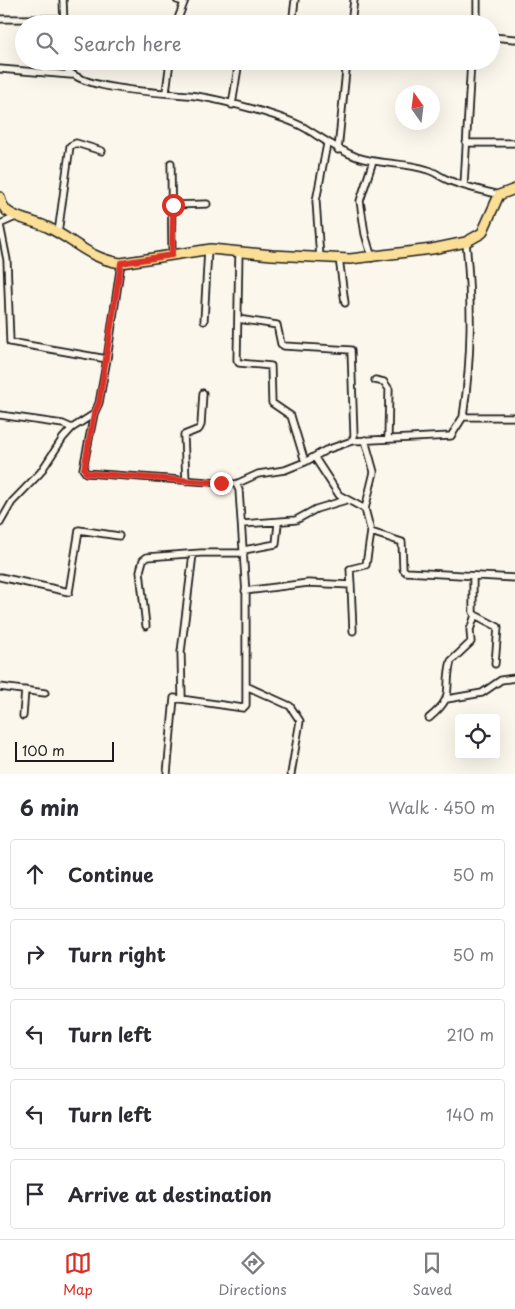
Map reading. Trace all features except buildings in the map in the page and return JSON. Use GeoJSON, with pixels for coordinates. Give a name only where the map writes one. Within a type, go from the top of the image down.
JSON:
{"type":"FeatureCollection","features":[{"type":"Feature","properties":{"kind":"main road"},"geometry":{"type":"LineString","coordinates":[[0,197],[5,209],[58,233],[100,260],[121,263],[208,249],[320,258],[372,258],[466,242],[482,233],[498,195],[515,189]]}},
{"type":"Feature","properties":{"kind":"street"},"geometry":{"type":"LineString","coordinates":[[63,0],[63,15]]}},
{"type":"Feature","properties":{"kind":"street"},"geometry":{"type":"LineString","coordinates":[[177,0],[185,1],[180,15]]}},
{"type":"Feature","properties":{"kind":"street"},"geometry":{"type":"LineString","coordinates":[[293,15],[295,0]]}},
{"type":"Feature","properties":{"kind":"street"},"geometry":{"type":"LineString","coordinates":[[352,15],[354,0]]}},
{"type":"Feature","properties":{"kind":"street"},"geometry":{"type":"LineString","coordinates":[[477,0],[477,15]]}},
{"type":"Feature","properties":{"kind":"street"},"geometry":{"type":"LineString","coordinates":[[0,19],[15,19]]}},
{"type":"Feature","properties":{"kind":"street"},"geometry":{"type":"LineString","coordinates":[[500,38],[515,39]]}},
{"type":"Feature","properties":{"kind":"street"},"geometry":{"type":"LineString","coordinates":[[0,69],[71,75],[89,84],[197,96],[305,128],[338,150],[373,161],[428,170],[464,185],[498,195]]}},
{"type":"Feature","properties":{"kind":"street"},"geometry":{"type":"LineString","coordinates":[[67,70],[71,75]]}},
{"type":"Feature","properties":{"kind":"street"},"geometry":{"type":"LineString","coordinates":[[166,92],[169,70]]}},
{"type":"Feature","properties":{"kind":"street"},"geometry":{"type":"LineString","coordinates":[[232,105],[238,70]]}},
{"type":"Feature","properties":{"kind":"street"},"geometry":{"type":"LineString","coordinates":[[338,150],[346,70]]}},
{"type":"Feature","properties":{"kind":"street"},"geometry":{"type":"LineString","coordinates":[[464,185],[470,70]]}},
{"type":"Feature","properties":{"kind":"street"},"geometry":{"type":"LineString","coordinates":[[466,144],[515,142]]}},
{"type":"Feature","properties":{"kind":"street"},"geometry":{"type":"LineString","coordinates":[[58,233],[70,146],[76,143],[102,151]]}},
{"type":"Feature","properties":{"kind":"street"},"geometry":{"type":"LineString","coordinates":[[320,258],[316,201],[327,144]]}},
{"type":"Feature","properties":{"kind":"street"},"geometry":{"type":"LineString","coordinates":[[372,258],[360,201],[373,161]]}},
{"type":"Feature","properties":{"kind":"street"},"geometry":{"type":"LineString","coordinates":[[171,162],[173,205],[172,255]]}},
{"type":"Feature","properties":{"kind":"street"},"geometry":{"type":"LineString","coordinates":[[173,205],[207,204]]}},
{"type":"Feature","properties":{"kind":"street"},"geometry":{"type":"LineString","coordinates":[[18,216],[0,224],[8,260],[10,342],[107,359]]}},
{"type":"Feature","properties":{"kind":"street"},"geometry":{"type":"LineString","coordinates":[[121,263],[107,359],[99,403],[94,414],[84,472],[236,484],[258,474],[285,470],[315,458],[326,450],[352,441],[451,436],[463,417],[471,361],[471,289],[466,242]]}},
{"type":"Feature","properties":{"kind":"street"},"geometry":{"type":"LineString","coordinates":[[204,321],[208,249]]}},
{"type":"Feature","properties":{"kind":"street"},"geometry":{"type":"LineString","coordinates":[[239,251],[237,360],[240,363],[271,366],[272,403],[290,416],[305,462]]}},
{"type":"Feature","properties":{"kind":"street"},"geometry":{"type":"LineString","coordinates":[[339,258],[345,303]]}},
{"type":"Feature","properties":{"kind":"street"},"geometry":{"type":"LineString","coordinates":[[238,319],[277,325],[281,344],[284,346],[351,350],[354,436],[352,441]]}},
{"type":"Feature","properties":{"kind":"street"},"geometry":{"type":"LineString","coordinates":[[375,380],[384,382],[389,389],[388,439]]}},
{"type":"Feature","properties":{"kind":"street"},"geometry":{"type":"LineString","coordinates":[[186,481],[184,434],[199,429],[201,425],[203,393]]}},
{"type":"Feature","properties":{"kind":"street"},"geometry":{"type":"LineString","coordinates":[[0,523],[12,502],[40,473],[72,428],[94,414]]}},
{"type":"Feature","properties":{"kind":"street"},"geometry":{"type":"LineString","coordinates":[[0,415],[63,424],[72,428]]}},
{"type":"Feature","properties":{"kind":"street"},"geometry":{"type":"LineString","coordinates":[[463,417],[515,417]]}},
{"type":"Feature","properties":{"kind":"street"},"geometry":{"type":"LineString","coordinates":[[354,631],[350,569],[366,565],[371,532],[365,509],[374,472],[364,440]]}},
{"type":"Feature","properties":{"kind":"street"},"geometry":{"type":"LineString","coordinates":[[315,458],[339,496],[365,509]]}},
{"type":"Feature","properties":{"kind":"street"},"geometry":{"type":"LineString","coordinates":[[167,774],[173,699],[176,697],[243,708],[246,705],[243,524],[239,490],[236,484]]}},
{"type":"Feature","properties":{"kind":"street"},"geometry":{"type":"LineString","coordinates":[[243,524],[296,520],[316,509],[346,500]]}},
{"type":"Feature","properties":{"kind":"street"},"geometry":{"type":"LineString","coordinates":[[146,626],[140,571],[143,560],[147,557],[244,552],[276,544],[278,522]]}},
{"type":"Feature","properties":{"kind":"street"},"geometry":{"type":"LineString","coordinates":[[0,577],[69,592],[79,530],[119,536]]}},
{"type":"Feature","properties":{"kind":"street"},"geometry":{"type":"LineString","coordinates":[[371,532],[402,542],[403,569],[406,572],[515,578]]}},
{"type":"Feature","properties":{"kind":"street"},"geometry":{"type":"LineString","coordinates":[[182,698],[181,652],[194,554]]}},
{"type":"Feature","properties":{"kind":"street"},"geometry":{"type":"LineString","coordinates":[[429,718],[444,706],[447,699],[451,661],[471,642],[470,630],[475,615],[472,576]]}},
{"type":"Feature","properties":{"kind":"street"},"geometry":{"type":"LineString","coordinates":[[245,591],[308,583],[350,585]]}},
{"type":"Feature","properties":{"kind":"street"},"geometry":{"type":"LineString","coordinates":[[475,615],[498,628],[495,664]]}},
{"type":"Feature","properties":{"kind":"street"},"geometry":{"type":"LineString","coordinates":[[447,699],[482,693],[501,680],[515,678]]}},
{"type":"Feature","properties":{"kind":"street"},"geometry":{"type":"LineString","coordinates":[[246,686],[290,706],[300,721],[291,774]]}},
{"type":"Feature","properties":{"kind":"street"},"geometry":{"type":"LineString","coordinates":[[0,687],[45,693]]}},
{"type":"Feature","properties":{"kind":"street"},"geometry":{"type":"LineString","coordinates":[[23,716],[25,690]]}},
{"type":"Feature","properties":{"kind":"route"},"geometry":{"type":"LineString","coordinates":[[173,205],[172,255],[121,263],[99,403],[94,414],[84,472],[221,483]]}}]}
